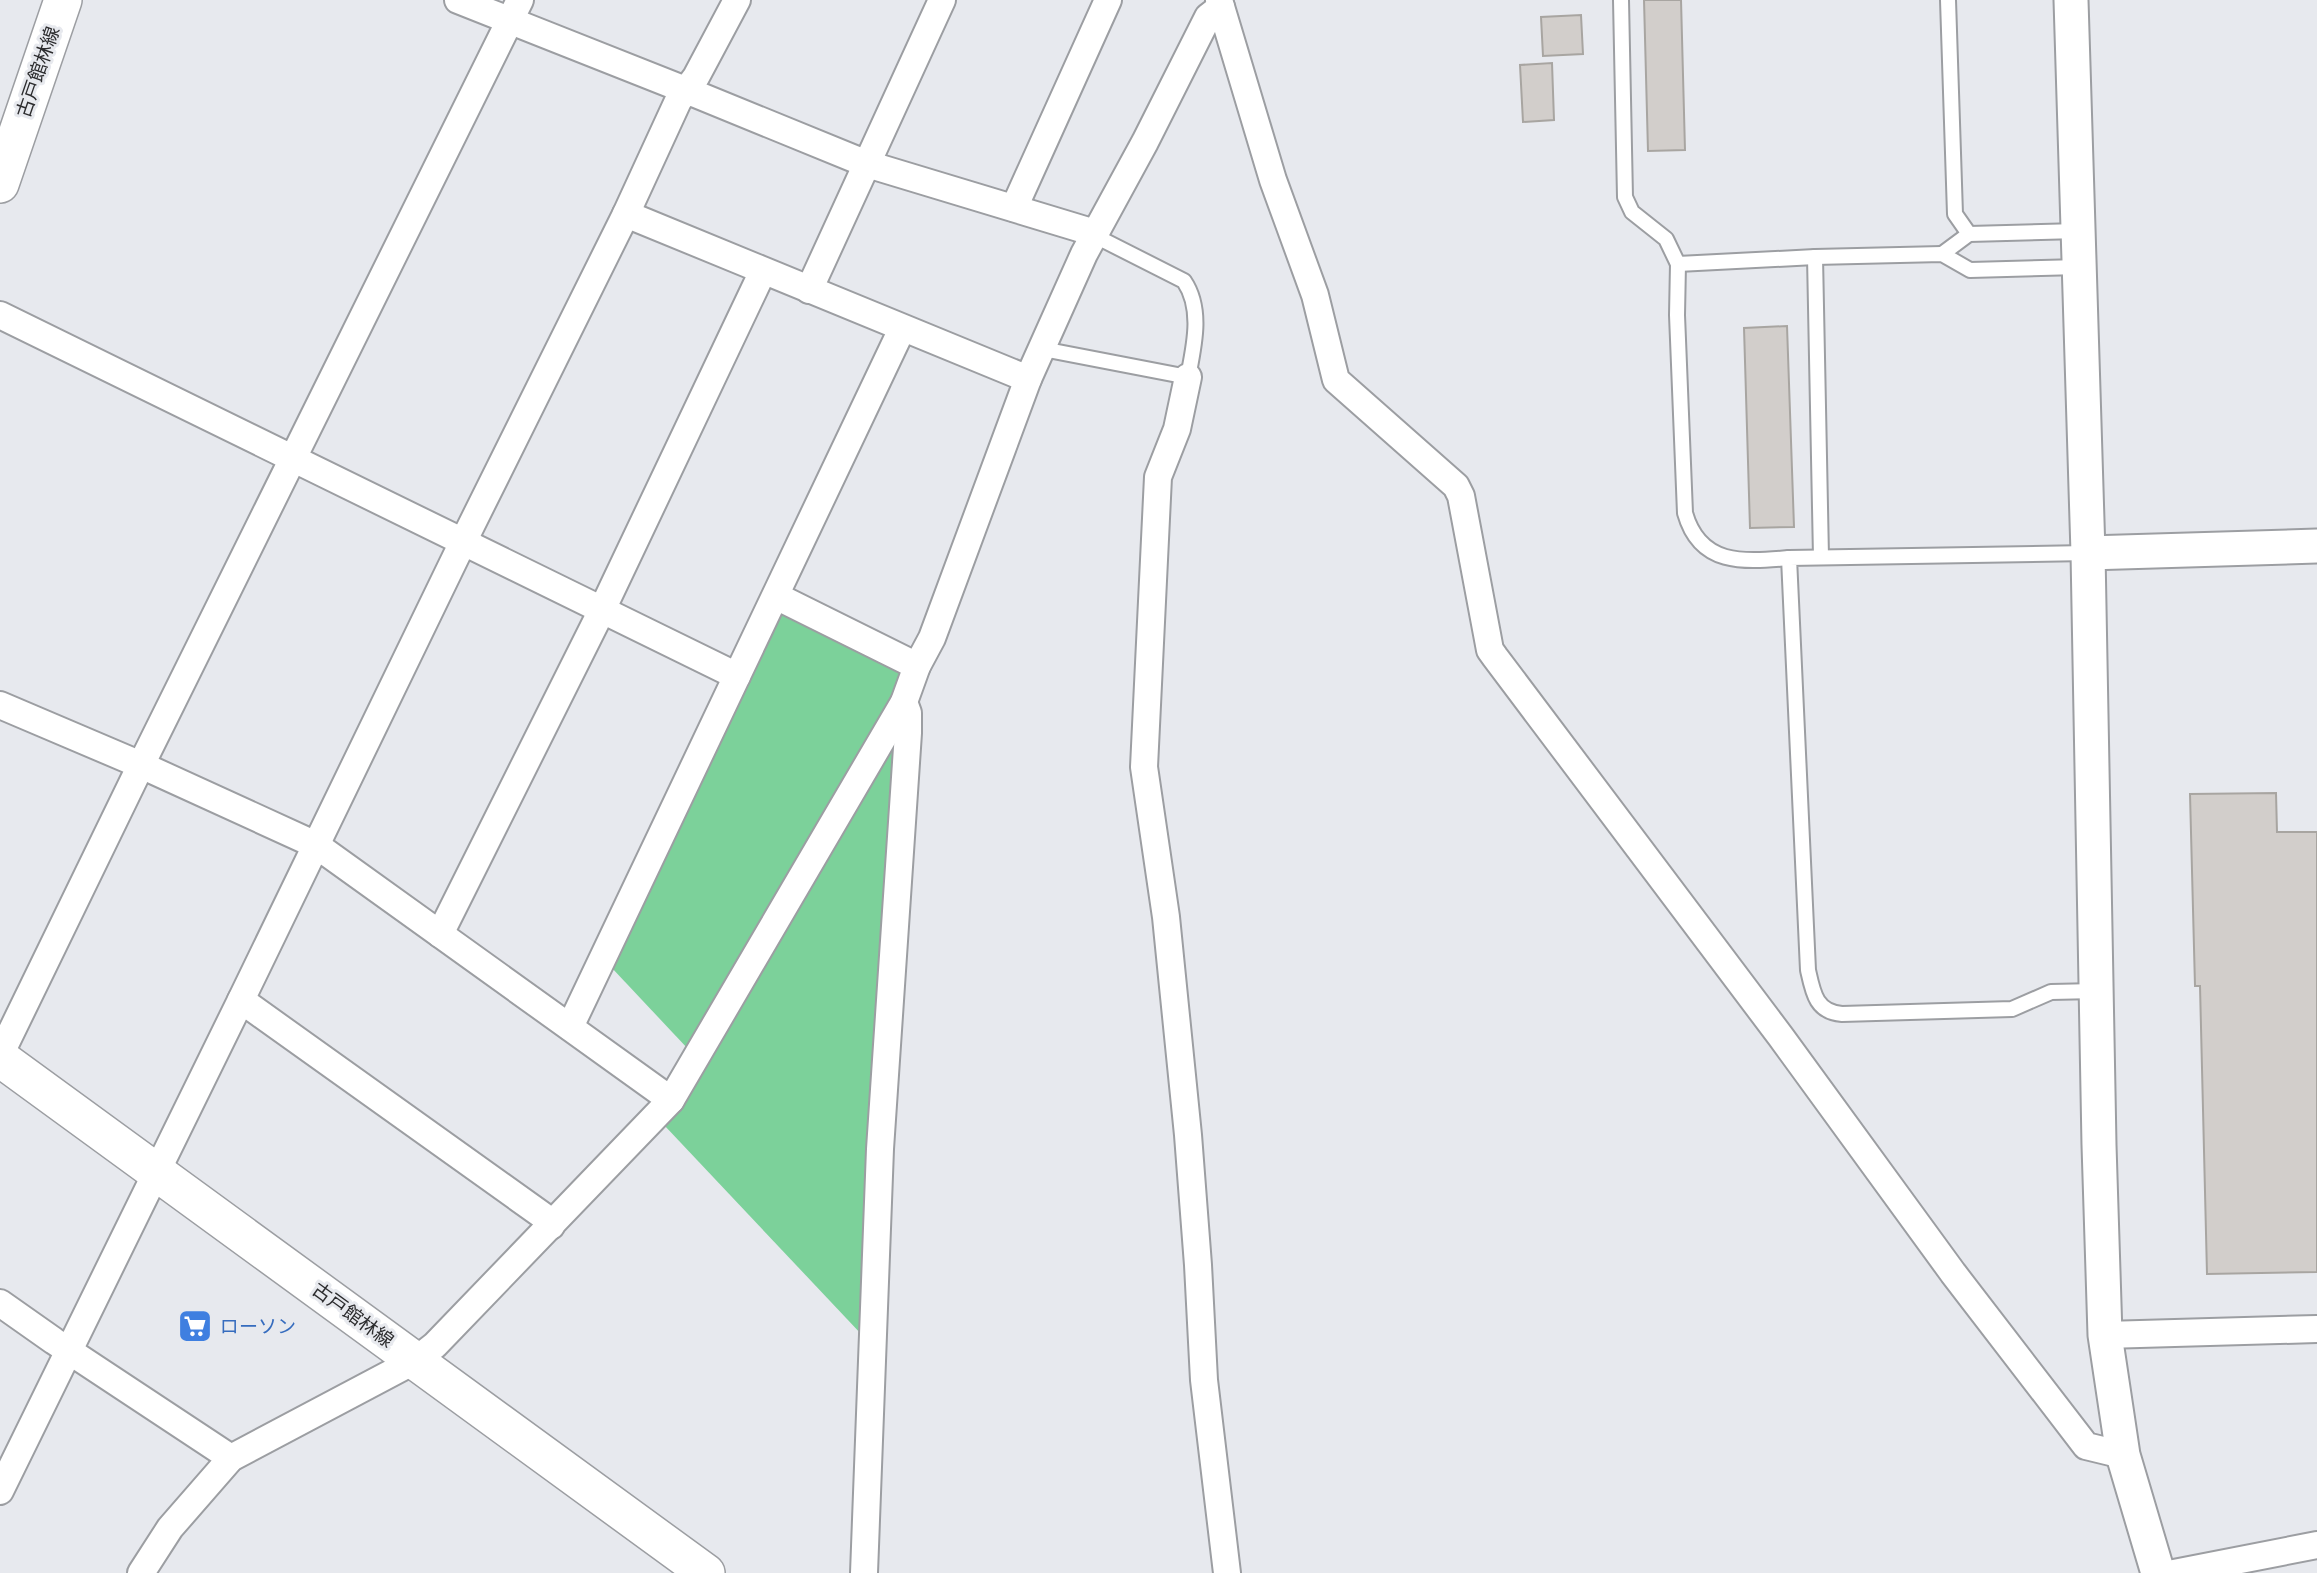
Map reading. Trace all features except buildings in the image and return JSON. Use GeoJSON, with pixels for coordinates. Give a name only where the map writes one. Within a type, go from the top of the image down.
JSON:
{"type":"FeatureCollection","features":[{"type":"Feature","properties":{"kind":"main road","name":"古戸館林線"},"geometry":{"type":"LineString","coordinates":[[0,184],[63,0]]}},
{"type":"Feature","properties":{"kind":"main road","name":"古戸館林線"},"geometry":{"type":"LineString","coordinates":[[0,1057],[706,1573]]}},
{"type":"Feature","properties":{"kind":"street"},"geometry":{"type":"LineString","coordinates":[[458,0],[514,11],[686,90],[867,164],[1095,233]]}},
{"type":"Feature","properties":{"kind":"street"},"geometry":{"type":"LineString","coordinates":[[0,1491],[626,214],[678,101],[696,77],[737,0]]}},
{"type":"Feature","properties":{"kind":"street"},"geometry":{"type":"LineString","coordinates":[[809,290],[942,0]]}},
{"type":"Feature","properties":{"kind":"street"},"geometry":{"type":"LineString","coordinates":[[1014,208],[1108,0]]}},
{"type":"Feature","properties":{"kind":"street"},"geometry":{"type":"LineString","coordinates":[[2071,0],[2088,553],[2105,1335],[2123,1455],[2158,1573]]}},
{"type":"Feature","properties":{"kind":"street"},"geometry":{"type":"LineString","coordinates":[[141,1573],[170,1528],[231,1458],[416,1360],[435,1345],[671,1100],[904,702],[917,666],[932,638],[1028,379],[1095,233],[1145,142],[1208,17],[1220,3]]}},
{"type":"Feature","properties":{"kind":"street"},"geometry":{"type":"LineString","coordinates":[[1220,3],[1273,180],[1315,295],[1333,372],[1342,386],[1456,486],[1461,496],[1490,650],[2086,1446],[2123,1455]]}},
{"type":"Feature","properties":{"kind":"street"},"geometry":{"type":"LineString","coordinates":[[0,1057],[141,765],[514,11]]}},
{"type":"Feature","properties":{"kind":"street"},"geometry":{"type":"LineString","coordinates":[[626,214],[1028,379]]}},
{"type":"Feature","properties":{"kind":"street"},"geometry":{"type":"LineString","coordinates":[[440,934],[602,610],[763,271]]}},
{"type":"Feature","properties":{"kind":"street"},"geometry":{"type":"LineString","coordinates":[[0,315],[737,676]]}},
{"type":"Feature","properties":{"kind":"street"},"geometry":{"type":"LineString","coordinates":[[570,1027],[902,328]]}},
{"type":"Feature","properties":{"kind":"street"},"geometry":{"type":"LineString","coordinates":[[1188,377],[1177,429],[1158,477],[1144,767],[1166,917],[1191,1174],[1204,1380],[1227,1573]]}},
{"type":"Feature","properties":{"kind":"street"},"geometry":{"type":"LineString","coordinates":[[2088,553],[2317,546]]}},
{"type":"Feature","properties":{"kind":"street"},"geometry":{"type":"LineString","coordinates":[[776,596],[917,666]]}},
{"type":"Feature","properties":{"kind":"street"},"geometry":{"type":"LineString","coordinates":[[864,1573],[880,1149],[908,733],[908,713],[904,702]]}},
{"type":"Feature","properties":{"kind":"street"},"geometry":{"type":"LineString","coordinates":[[0,705],[141,765],[316,845],[671,1100]]}},
{"type":"Feature","properties":{"kind":"street"},"geometry":{"type":"LineString","coordinates":[[241,1000],[542,1215],[551,1226]]}},
{"type":"Feature","properties":{"kind":"street"},"geometry":{"type":"LineString","coordinates":[[0,1303],[231,1458]]}},
{"type":"Feature","properties":{"kind":"street"},"geometry":{"type":"LineString","coordinates":[[2105,1335],[2317,1329]]}},
{"type":"Feature","properties":{"kind":"street"},"geometry":{"type":"LineString","coordinates":[[2174,1573],[2317,1545]]}},
{"type":"Feature","properties":{"kind":"lane"},"geometry":{"type":"LineString","coordinates":[[1621,0],[1625,197],[1632,212],[1666,239],[1678,264],[1676,315],[1685,513],[1690,530],[1700,544],[1721,557],[1754,561],[1821,557],[2088,553]]}},
{"type":"Feature","properties":{"kind":"lane"},"geometry":{"type":"LineString","coordinates":[[1948,0],[1955,214],[1969,234]]}},
{"type":"Feature","properties":{"kind":"lane"},"geometry":{"type":"LineString","coordinates":[[1942,254],[1969,234],[2078,230]]}},
{"type":"Feature","properties":{"kind":"lane"},"geometry":{"type":"LineString","coordinates":[[1044,347],[1188,377],[1196,330],[1195,310],[1189,288],[1184,281],[1095,233]]}},
{"type":"Feature","properties":{"kind":"lane"},"geometry":{"type":"LineString","coordinates":[[1678,264],[1942,254],[1970,270],[2079,267]]}},
{"type":"Feature","properties":{"kind":"lane"},"geometry":{"type":"LineString","coordinates":[[1815,257],[1821,557]]}},
{"type":"Feature","properties":{"kind":"lane"},"geometry":{"type":"LineString","coordinates":[[1789,558],[1808,970],[1812,988],[1821,1007],[1830,1013],[1842,1014],[2012,1009],[2051,992],[2096,991]]}},
{"type":"Feature","properties":{"kind":"green space"},"geometry":{"type":"Polygon","coordinates":[[[772,603],[905,672],[893,703],[689,1050],[611,967],[772,603]]]}},
{"type":"Feature","properties":{"kind":"green space"},"geometry":{"type":"Polygon","coordinates":[[[900,726],[863,1336],[664,1125],[900,726]]]}},
{"type":"Feature","properties":{"kind":"place","name":"ローソン"},"geometry":{"type":"Point","coordinates":[195,1326]}}]}
